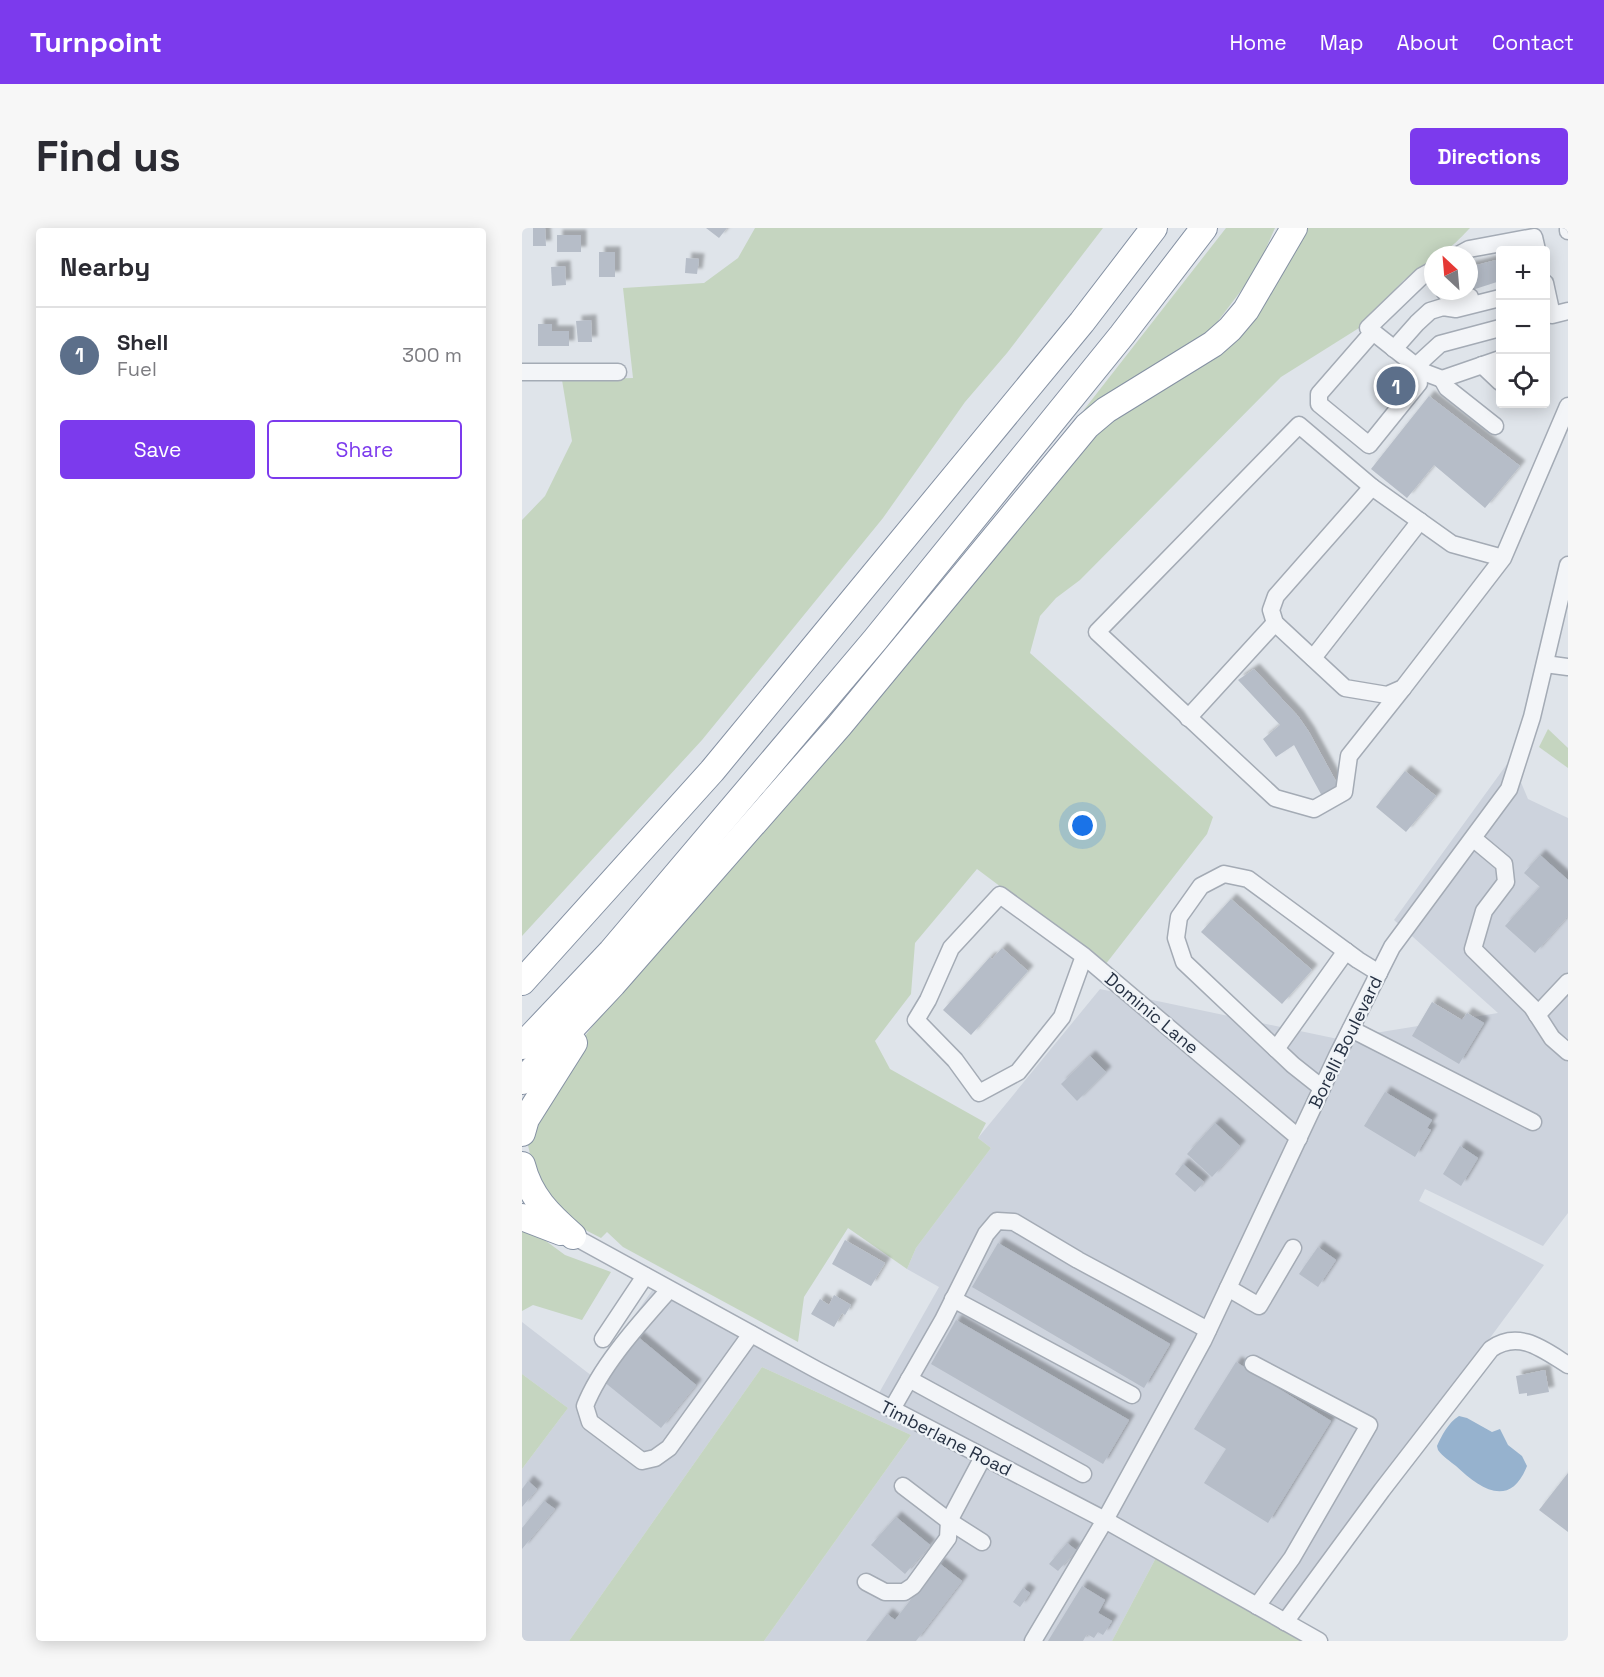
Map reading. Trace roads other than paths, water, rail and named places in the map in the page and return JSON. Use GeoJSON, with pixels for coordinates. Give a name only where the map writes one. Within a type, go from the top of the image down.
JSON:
{"type":"FeatureCollection","features":[{"type":"Feature","properties":{"kind":"highway"},"geometry":{"type":"LineString","coordinates":[[712,771],[721,739],[942,476],[1083,299],[1132,228]]}},
{"type":"Feature","properties":{"kind":"highway"},"geometry":{"type":"LineString","coordinates":[[522,982],[712,771],[1082,322],[1154,228]]}},
{"type":"Feature","properties":{"kind":"highway"},"geometry":{"type":"LineString","coordinates":[[522,1046],[611,952],[875,640],[1122,335],[1204,228]]}},
{"type":"Feature","properties":{"kind":"highway"},"geometry":{"type":"LineString","coordinates":[[522,1081],[613,984],[839,726],[1087,426],[1106,410],[1204,349],[1230,329],[1246,310],[1294,228]]}},
{"type":"Feature","properties":{"kind":"highway"},"geometry":{"type":"LineString","coordinates":[[522,1134],[526,1119],[536,1101],[613,984]]}},
{"type":"Feature","properties":{"kind":"highway"},"geometry":{"type":"LineString","coordinates":[[522,1165],[529,1187],[537,1201],[573,1236]]}},
{"type":"Feature","properties":{"kind":"highway"},"geometry":{"type":"LineString","coordinates":[[522,1217],[573,1236]]}},
{"type":"Feature","properties":{"kind":"street"},"geometry":{"type":"LineString","coordinates":[[1478,250],[1534,237],[1536,246]]}},
{"type":"Feature","properties":{"kind":"street"},"geometry":{"type":"LineString","coordinates":[[1416,366],[1419,383],[1369,445],[1318,404],[1319,394],[1370,330],[1424,275]]}},
{"type":"Feature","properties":{"kind":"street"},"geometry":{"type":"LineString","coordinates":[[1478,295],[1496,291]]}},
{"type":"Feature","properties":{"kind":"street"},"geometry":{"type":"LineString","coordinates":[[1550,298],[1555,314]]}},
{"type":"Feature","properties":{"kind":"street"},"geometry":{"type":"LineString","coordinates":[[1394,349],[1430,311],[1443,307],[1456,309],[1496,299]]}},
{"type":"Feature","properties":{"kind":"street"},"geometry":{"type":"LineString","coordinates":[[1416,366],[1440,344],[1496,329]]}},
{"type":"Feature","properties":{"kind":"street"},"geometry":{"type":"LineString","coordinates":[[1370,330],[1416,366],[1442,379],[1447,388],[1495,426]]}},
{"type":"Feature","properties":{"kind":"street"},"geometry":{"type":"LineString","coordinates":[[1442,379],[1496,360]]}},
{"type":"Feature","properties":{"kind":"street"},"geometry":{"type":"LineString","coordinates":[[1482,365],[1496,378]]}},
{"type":"Feature","properties":{"kind":"street"},"geometry":{"type":"LineString","coordinates":[[522,372],[618,372]]}},
{"type":"Feature","properties":{"kind":"street"},"geometry":{"type":"LineString","coordinates":[[1503,558],[1452,544],[1372,487],[1299,426],[1097,632],[1275,798],[1314,808],[1344,792],[1349,756],[1503,558],[1568,406]]}},
{"type":"Feature","properties":{"kind":"street"},"geometry":{"type":"LineString","coordinates":[[1372,487],[1276,596],[1271,610],[1275,623],[1345,688],[1387,695],[1404,688]]}},
{"type":"Feature","properties":{"kind":"street"},"geometry":{"type":"LineString","coordinates":[[1313,658],[1420,521]]}},
{"type":"Feature","properties":{"kind":"street","name":"Borelli Boulevard"},"geometry":{"type":"LineString","coordinates":[[1033,1641],[1105,1520],[1208,1330],[1392,947],[1509,789],[1532,717],[1568,565]]}},
{"type":"Feature","properties":{"kind":"street"},"geometry":{"type":"LineString","coordinates":[[1188,717],[1275,623]]}},
{"type":"Feature","properties":{"kind":"street"},"geometry":{"type":"LineString","coordinates":[[1545,664],[1568,667]]}},
{"type":"Feature","properties":{"kind":"street"},"geometry":{"type":"LineString","coordinates":[[1474,838],[1504,864],[1506,882],[1485,911],[1473,949],[1532,1007],[1552,1038],[1568,1052]]}},
{"type":"Feature","properties":{"kind":"street"},"geometry":{"type":"LineString","coordinates":[[1323,1088],[1276,1049],[1184,962],[1176,938],[1179,917],[1201,885],[1224,874],[1248,879],[1379,973]]}},
{"type":"Feature","properties":{"kind":"street","name":"Dominic Lane"},"geometry":{"type":"LineString","coordinates":[[1084,956],[1062,1017],[1018,1072],[979,1093],[955,1060],[916,1020],[928,1000],[951,948],[1000,895],[1084,956],[1299,1138]]}},
{"type":"Feature","properties":{"kind":"street"},"geometry":{"type":"LineString","coordinates":[[1276,1049],[1346,951]]}},
{"type":"Feature","properties":{"kind":"street"},"geometry":{"type":"LineString","coordinates":[[1536,1015],[1568,982]]}},
{"type":"Feature","properties":{"kind":"street"},"geometry":{"type":"LineString","coordinates":[[1351,1029],[1533,1122]]}},
{"type":"Feature","properties":{"kind":"street"},"geometry":{"type":"LineString","coordinates":[[892,1409],[986,1234],[997,1221],[1014,1222],[1078,1260],[1208,1330]]}},
{"type":"Feature","properties":{"kind":"street","name":"Timberlane Road"},"geometry":{"type":"LineString","coordinates":[[573,1236],[751,1334],[1105,1520],[1319,1641]]}},
{"type":"Feature","properties":{"kind":"street"},"geometry":{"type":"LineString","coordinates":[[1228,1288],[1259,1306],[1293,1248]]}},
{"type":"Feature","properties":{"kind":"street"},"geometry":{"type":"LineString","coordinates":[[603,1339],[645,1276]]}},
{"type":"Feature","properties":{"kind":"street"},"geometry":{"type":"LineString","coordinates":[[669,1290],[638,1325],[591,1389],[585,1406],[590,1422],[642,1461],[655,1458],[669,1448],[751,1334]]}},
{"type":"Feature","properties":{"kind":"street"},"geometry":{"type":"LineString","coordinates":[[953,1299],[1132,1395]]}},
{"type":"Feature","properties":{"kind":"street"},"geometry":{"type":"LineString","coordinates":[[1285,1622],[1375,1499],[1491,1349],[1499,1343],[1511,1341],[1534,1343],[1568,1365]]}},
{"type":"Feature","properties":{"kind":"street"},"geometry":{"type":"LineString","coordinates":[[1253,1364],[1369,1425],[1292,1558],[1257,1606]]}},
{"type":"Feature","properties":{"kind":"street"},"geometry":{"type":"LineString","coordinates":[[909,1379],[1083,1474]]}},
{"type":"Feature","properties":{"kind":"street"},"geometry":{"type":"LineString","coordinates":[[866,1582],[885,1592],[904,1592],[913,1586],[948,1538],[949,1521],[983,1457]]}},
{"type":"Feature","properties":{"kind":"street"},"geometry":{"type":"LineString","coordinates":[[903,1486],[949,1521],[982,1542]]}},
{"type":"Feature","properties":{"kind":"water"},"geometry":{"type":"Polygon","coordinates":[[[1459,1416],[1492,1432],[1500,1429],[1508,1445],[1522,1456],[1527,1466],[1520,1479],[1512,1487],[1503,1491],[1494,1491],[1475,1482],[1438,1450],[1437,1446],[1443,1434],[1459,1416]]]}},
{"type":"Feature","properties":{"kind":"place","name":"Shell"},"geometry":{"type":"Point","coordinates":[1396,386]}}]}
